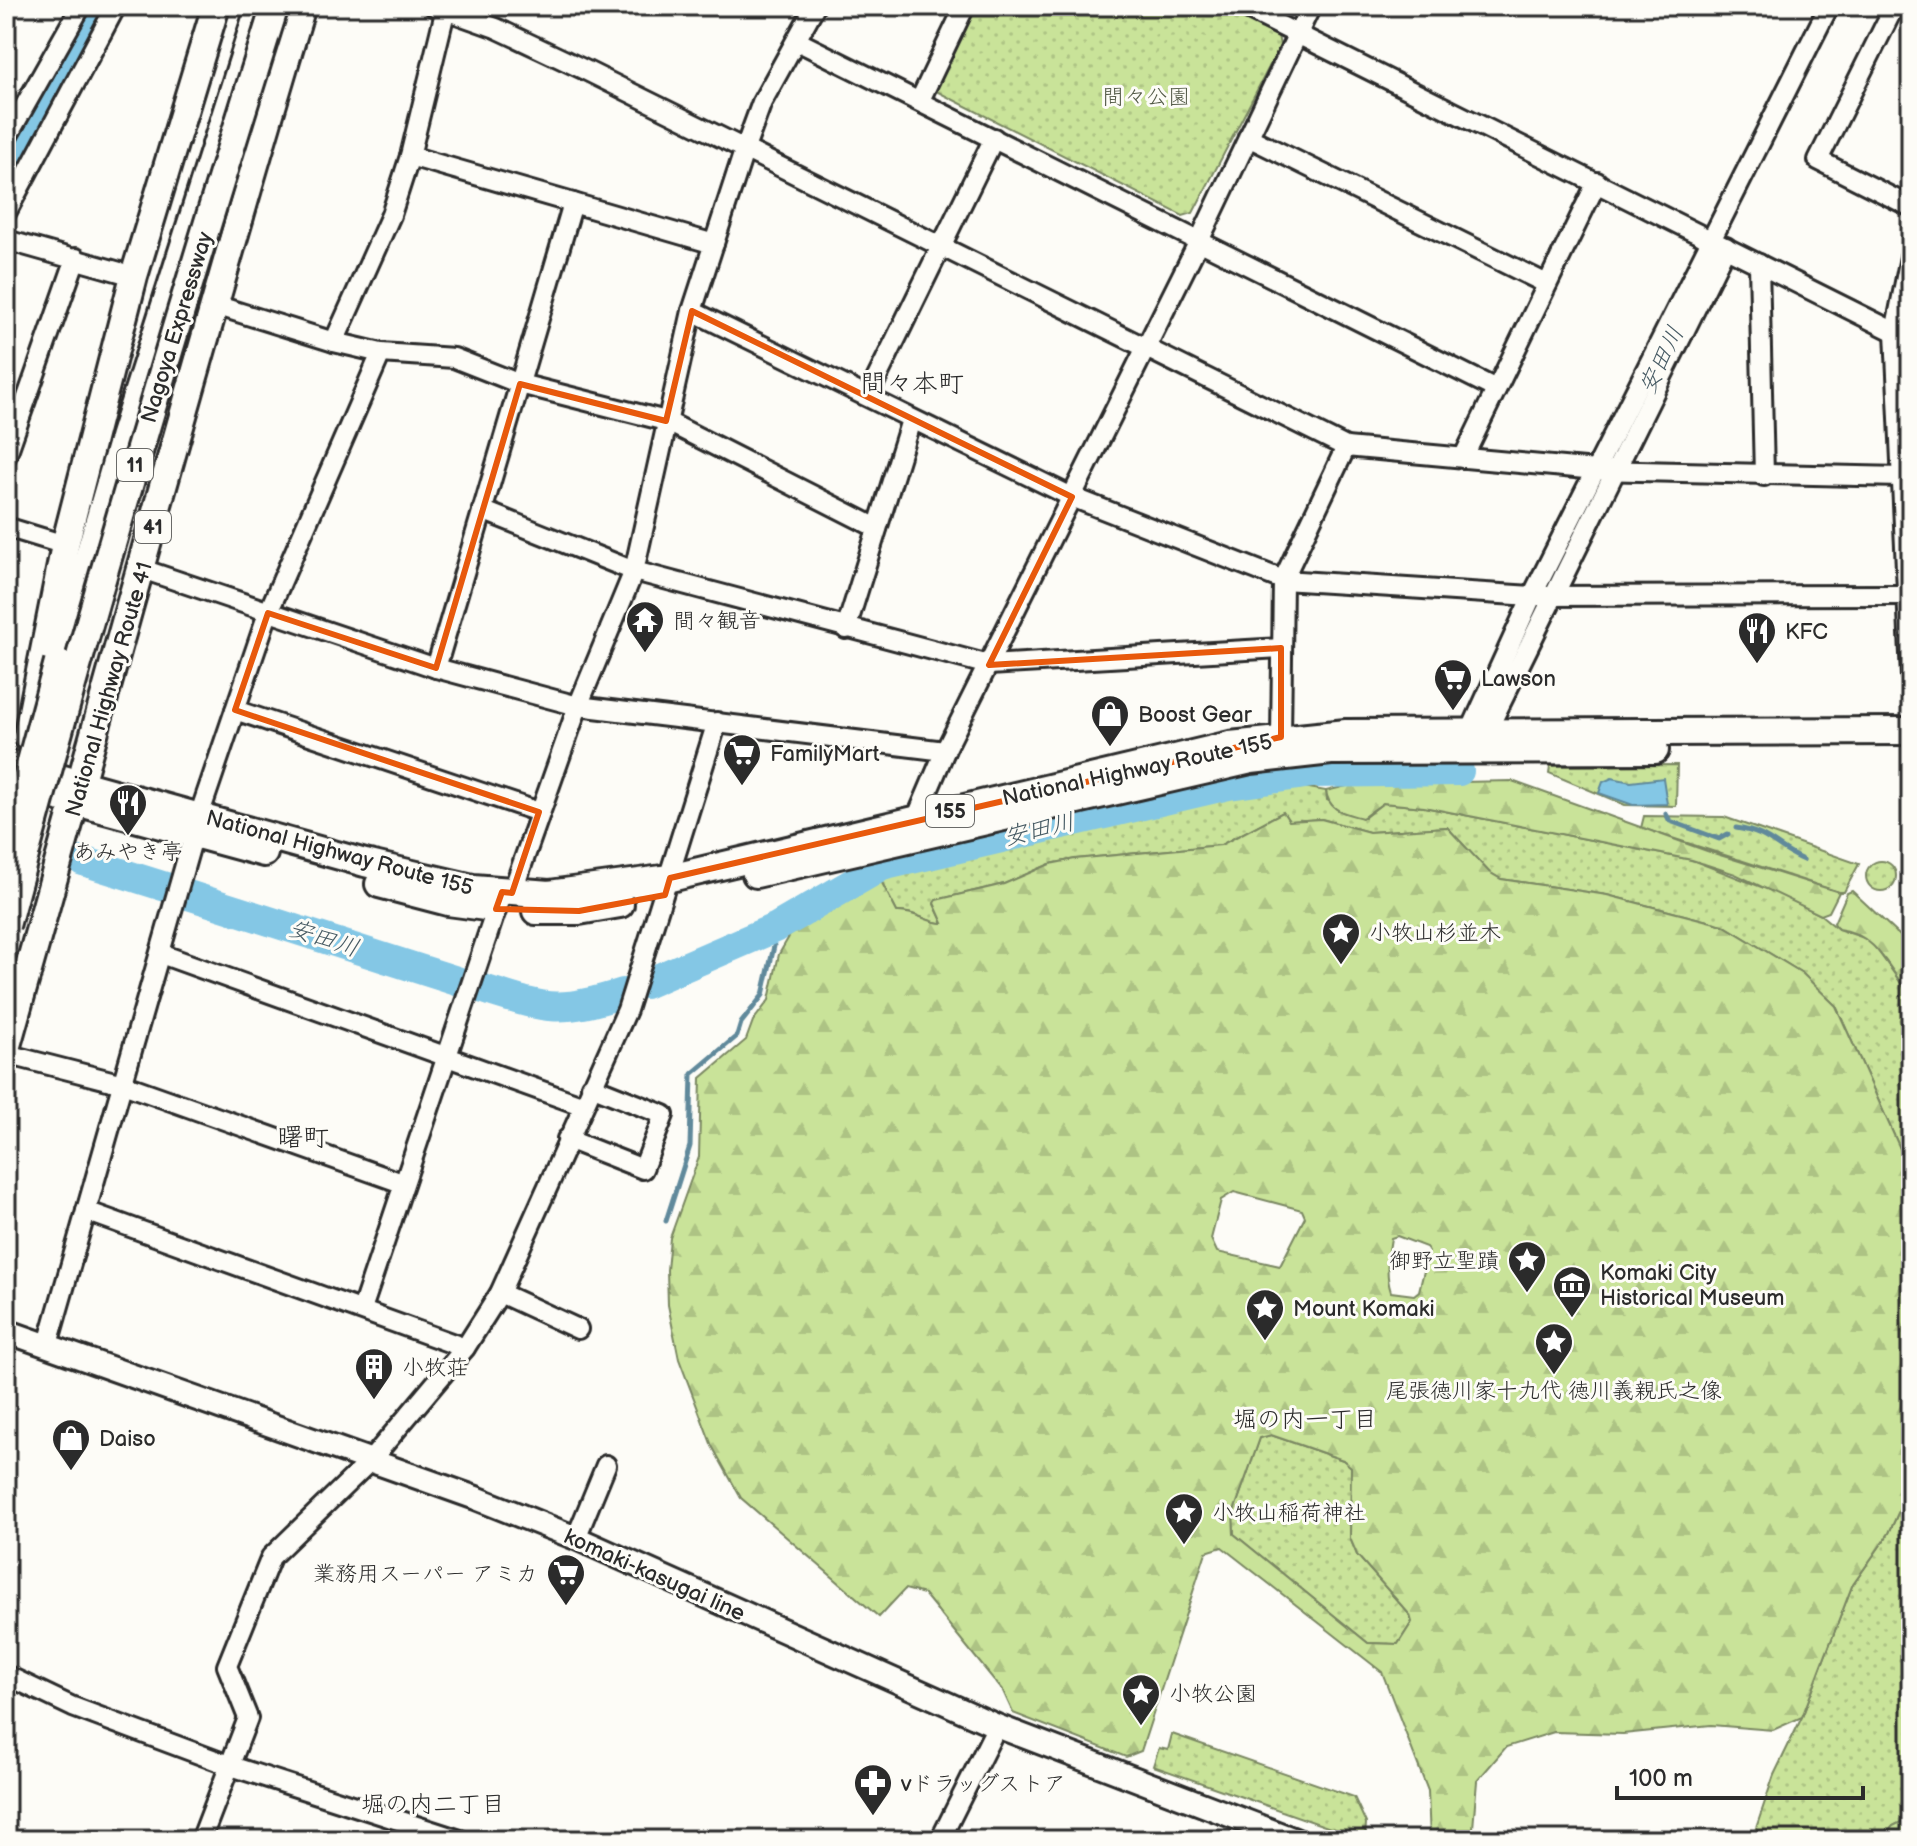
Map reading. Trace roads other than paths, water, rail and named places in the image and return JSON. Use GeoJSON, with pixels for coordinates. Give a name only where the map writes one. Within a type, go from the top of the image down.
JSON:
{"type":"FeatureCollection","features":[{"type":"Feature","properties":{"kind":"highway"},"geometry":{"type":"LineString","coordinates":[[6,822],[12,774],[65,545],[134,276],[216,6]]}},
{"type":"Feature","properties":{"kind":"highway"},"geometry":{"type":"LineString","coordinates":[[58,662],[62,600],[108,406],[225,6]]}},
{"type":"Feature","properties":{"kind":"highway","name":"11"},"geometry":{"type":"LineString","coordinates":[[6,854],[127,424],[260,6]]}},
{"type":"Feature","properties":{"kind":"highway","name":"Nagoya Expressway"},"geometry":{"type":"LineString","coordinates":[[6,926],[76,666],[183,299],[275,6]]}},
{"type":"Feature","properties":{"kind":"highway"},"geometry":{"type":"LineString","coordinates":[[183,299],[243,166],[299,6]]}},
{"type":"Feature","properties":{"kind":"highway","name":"National Highway Route 41"},"geometry":{"type":"LineString","coordinates":[[6,1052],[142,569],[212,304],[299,6]]}},
{"type":"Feature","properties":{"kind":"highway","name":"National Highway Route 155"},"geometry":{"type":"LineString","coordinates":[[12,774],[197,825],[448,902],[503,898],[579,911],[916,819],[1230,745],[1281,737],[1478,731],[1911,731]]}},
{"type":"Feature","properties":{"kind":"highway","name":"National Highway Route 155"},"geometry":{"type":"LineString","coordinates":[[667,886],[1251,760],[1331,751],[1911,749]]}},
{"type":"Feature","properties":{"kind":"main road","name":"komaki-kasugai line"},"geometry":{"type":"LineString","coordinates":[[6,1331],[476,1498],[576,1538],[997,1726],[1295,1840]]}},
{"type":"Feature","properties":{"kind":"street"},"geometry":{"type":"LineString","coordinates":[[6,139],[81,6]]}},
{"type":"Feature","properties":{"kind":"street"},"geometry":{"type":"LineString","coordinates":[[6,213],[116,6]]}},
{"type":"Feature","properties":{"kind":"street"},"geometry":{"type":"LineString","coordinates":[[362,1309],[402,1183],[503,898],[634,571],[692,311],[744,151],[762,102],[815,6]]}},
{"type":"Feature","properties":{"kind":"street"},"geometry":{"type":"LineString","coordinates":[[920,100],[965,6]]}},
{"type":"Feature","properties":{"kind":"street"},"geometry":{"type":"LineString","coordinates":[[1241,6],[1903,336]]}},
{"type":"Feature","properties":{"kind":"street"},"geometry":{"type":"LineString","coordinates":[[916,819],[945,751],[1200,239],[1311,6]]}},
{"type":"Feature","properties":{"kind":"street"},"geometry":{"type":"LineString","coordinates":[[1478,731],[1554,596],[1616,470],[1666,349],[1829,6]]}},
{"type":"Feature","properties":{"kind":"street"},"geometry":{"type":"LineString","coordinates":[[1883,6],[1892,11],[1818,160],[1911,207]]}},
{"type":"Feature","properties":{"kind":"street"},"geometry":{"type":"LineString","coordinates":[[334,342],[391,215],[410,156],[440,7],[585,70],[1346,447],[1596,470],[1902,477]]}},
{"type":"Feature","properties":{"kind":"street"},"geometry":{"type":"LineString","coordinates":[[797,41],[1496,389]]}},
{"type":"Feature","properties":{"kind":"street"},"geometry":{"type":"LineString","coordinates":[[1248,137],[1547,284]]}},
{"type":"Feature","properties":{"kind":"street"},"geometry":{"type":"LineString","coordinates":[[868,396],[994,138]]}},
{"type":"Feature","properties":{"kind":"street"},"geometry":{"type":"LineString","coordinates":[[410,156],[714,244]]}},
{"type":"Feature","properties":{"kind":"street"},"geometry":{"type":"LineString","coordinates":[[1463,458],[1597,182]]}},
{"type":"Feature","properties":{"kind":"street"},"geometry":{"type":"LineString","coordinates":[[436,668],[573,203]]}},
{"type":"Feature","properties":{"kind":"street"},"geometry":{"type":"LineString","coordinates":[[6,240],[134,276]]}},
{"type":"Feature","properties":{"kind":"street"},"geometry":{"type":"LineString","coordinates":[[1911,252],[1903,336],[1902,477],[1911,676]]}},
{"type":"Feature","properties":{"kind":"street"},"geometry":{"type":"LineString","coordinates":[[6,457],[76,258]]}},
{"type":"Feature","properties":{"kind":"street"},"geometry":{"type":"LineString","coordinates":[[1759,264],[1764,476]]}},
{"type":"Feature","properties":{"kind":"street"},"geometry":{"type":"LineString","coordinates":[[212,304],[334,342],[381,353],[454,358],[520,384],[666,421],[877,528]]}},
{"type":"Feature","properties":{"kind":"street"},"geometry":{"type":"LineString","coordinates":[[692,311],[1072,497],[1283,580],[1532,596],[1909,595]]}},
{"type":"Feature","properties":{"kind":"street"},"geometry":{"type":"LineString","coordinates":[[1478,731],[1532,596],[1596,470],[1666,349]]}},
{"type":"Feature","properties":{"kind":"street"},"geometry":{"type":"LineString","coordinates":[[48,1344],[197,825],[235,710],[268,613],[381,353]]}},
{"type":"Feature","properties":{"kind":"street"},"geometry":{"type":"LineString","coordinates":[[846,629],[911,420]]}},
{"type":"Feature","properties":{"kind":"street"},"geometry":{"type":"LineString","coordinates":[[1281,737],[1283,580],[1346,447]]}},
{"type":"Feature","properties":{"kind":"street"},"geometry":{"type":"LineString","coordinates":[[482,510],[634,571],[989,665],[1281,648]]}},
{"type":"Feature","properties":{"kind":"street"},"geometry":{"type":"LineString","coordinates":[[6,527],[65,545]]}},
{"type":"Feature","properties":{"kind":"street"},"geometry":{"type":"LineString","coordinates":[[142,569],[436,668],[578,706],[945,751]]}},
{"type":"Feature","properties":{"kind":"street"},"geometry":{"type":"LineString","coordinates":[[235,710],[539,812]]}},
{"type":"Feature","properties":{"kind":"street"},"geometry":{"type":"LineString","coordinates":[[201,1840],[248,1718],[227,1666],[271,1557],[370,1461],[465,1348],[500,1293],[581,1105],[627,1010],[717,722]]}},
{"type":"Feature","properties":{"kind":"street"},"geometry":{"type":"LineString","coordinates":[[161,954],[581,1105]]}},
{"type":"Feature","properties":{"kind":"street"},"geometry":{"type":"LineString","coordinates":[[6,1052],[123,1084],[402,1183]]}},
{"type":"Feature","properties":{"kind":"street"},"geometry":{"type":"LineString","coordinates":[[567,1139],[643,1169],[664,1115],[591,1086]]}},
{"type":"Feature","properties":{"kind":"street"},"geometry":{"type":"LineString","coordinates":[[86,1211],[465,1348]]}},
{"type":"Feature","properties":{"kind":"street"},"geometry":{"type":"LineString","coordinates":[[500,1293],[578,1329]]}},
{"type":"Feature","properties":{"kind":"street"},"geometry":{"type":"LineString","coordinates":[[576,1538],[606,1465]]}},
{"type":"Feature","properties":{"kind":"street"},"geometry":{"type":"LineString","coordinates":[[6,1675],[73,1707],[231,1766],[460,1840]]}},
{"type":"Feature","properties":{"kind":"street"},"geometry":{"type":"LineString","coordinates":[[940,1840],[997,1726]]}},
{"type":"Feature","properties":{"kind":"water"},"geometry":{"type":"Polygon","coordinates":[[[1612,778],[1631,782],[1663,778],[1667,804],[1633,805],[1599,793],[1603,782],[1612,778]]]}},
{"type":"Feature","properties":{"kind":"waterway"},"geometry":{"type":"LineString","coordinates":[[6,179],[103,6]]}},
{"type":"Feature","properties":{"kind":"waterway","name":"安田川"},"geometry":{"type":"LineString","coordinates":[[645,984],[777,927],[882,866],[1229,785],[1312,773],[1459,771]]}},
{"type":"Feature","properties":{"kind":"waterway"},"geometry":{"type":"LineString","coordinates":[[1666,814],[1670,821],[1719,839],[1728,834]]}},
{"type":"Feature","properties":{"kind":"waterway"},"geometry":{"type":"LineString","coordinates":[[1736,828],[1765,837],[1803,860]]}},
{"type":"Feature","properties":{"kind":"waterway","name":"安田川"},"geometry":{"type":"LineString","coordinates":[[83,861],[169,888]]}},
{"type":"Feature","properties":{"kind":"waterway","name":"安田川"},"geometry":{"type":"LineString","coordinates":[[185,894],[463,983]]}},
{"type":"Feature","properties":{"kind":"waterway"},"geometry":{"type":"LineString","coordinates":[[666,1221],[690,1146],[692,1074],[737,1036],[741,1023],[763,995],[774,946]]}},
{"type":"Feature","properties":{"kind":"waterway","name":"安田川"},"geometry":{"type":"LineString","coordinates":[[480,988],[551,1006],[582,1004],[623,993]]}},
{"type":"Feature","properties":{"kind":"place","name":"間々観音"},"geometry":{"type":"Point","coordinates":[645,654]}},
{"type":"Feature","properties":{"kind":"place","name":"KFC"},"geometry":{"type":"Point","coordinates":[1757,665]}},
{"type":"Feature","properties":{"kind":"place","name":"Lawson"},"geometry":{"type":"Point","coordinates":[1453,712]}},
{"type":"Feature","properties":{"kind":"place","name":"Boost Gear"},"geometry":{"type":"Point","coordinates":[1110,748]}},
{"type":"Feature","properties":{"kind":"place","name":"FamilyMart"},"geometry":{"type":"Point","coordinates":[742,787]}},
{"type":"Feature","properties":{"kind":"place","name":"あみやき亭"},"geometry":{"type":"Point","coordinates":[128,837]}},
{"type":"Feature","properties":{"kind":"place","name":"小牧山杉並木"},"geometry":{"type":"Point","coordinates":[1341,966]}},
{"type":"Feature","properties":{"kind":"place","name":"御野立聖蹟"},"geometry":{"type":"Point","coordinates":[1527,1294]}},
{"type":"Feature","properties":{"kind":"place","name":"Komaki City Historical Museum"},"geometry":{"type":"Point","coordinates":[1572,1319]}},
{"type":"Feature","properties":{"kind":"place","name":"Mount Komaki"},"geometry":{"type":"Point","coordinates":[1265,1342]}},
{"type":"Feature","properties":{"kind":"place","name":"尾張徳川家十九代 徳川義親氏之像"},"geometry":{"type":"Point","coordinates":[1554,1376]}},
{"type":"Feature","properties":{"kind":"place","name":"小牧荘"},"geometry":{"type":"Point","coordinates":[374,1401]}},
{"type":"Feature","properties":{"kind":"place","name":"Daiso"},"geometry":{"type":"Point","coordinates":[71,1472]}},
{"type":"Feature","properties":{"kind":"place","name":"小牧山稲荷神社"},"geometry":{"type":"Point","coordinates":[1184,1546]}},
{"type":"Feature","properties":{"kind":"place","name":"業務用スーパー アミカ"},"geometry":{"type":"Point","coordinates":[566,1607]}},
{"type":"Feature","properties":{"kind":"place","name":"小牧公園"},"geometry":{"type":"Point","coordinates":[1141,1727]}},
{"type":"Feature","properties":{"kind":"place","name":"vドラッグストア"},"geometry":{"type":"Point","coordinates":[873,1817]}},
{"type":"Feature","properties":{"kind":"district","name":"間々本町"},"geometry":{"type":"Point","coordinates":[912,383]}},
{"type":"Feature","properties":{"kind":"district","name":"曙町"},"geometry":{"type":"Point","coordinates":[303,1137]}},
{"type":"Feature","properties":{"kind":"district","name":"堀の内一丁目"},"geometry":{"type":"Point","coordinates":[1305,1419]}},
{"type":"Feature","properties":{"kind":"district","name":"堀の内二丁目"},"geometry":{"type":"Point","coordinates":[433,1804]}},
{"type":"Feature","properties":{"kind":"park label","name":"間々公園"},"geometry":{"type":"Point","coordinates":[1146,96]}}]}
